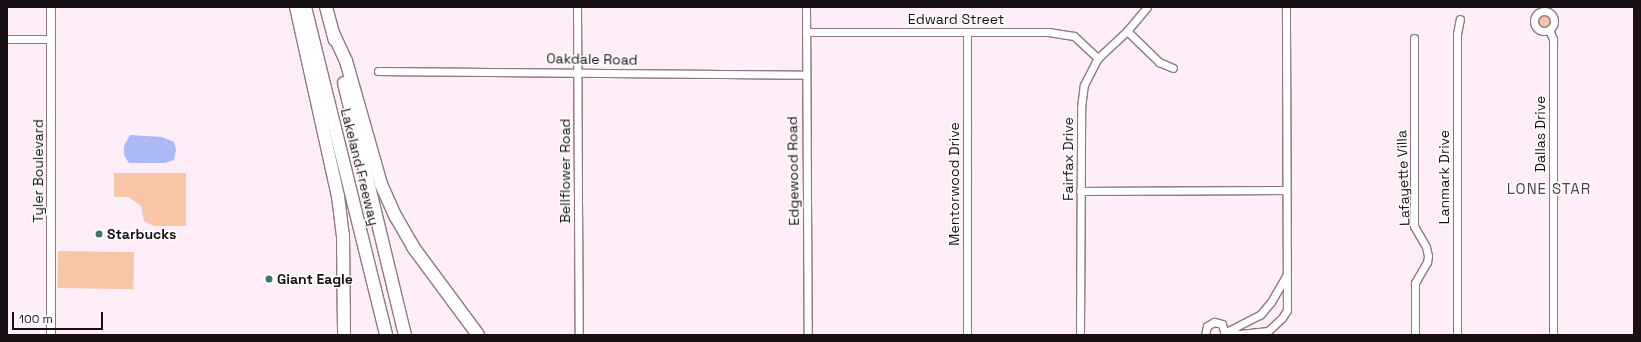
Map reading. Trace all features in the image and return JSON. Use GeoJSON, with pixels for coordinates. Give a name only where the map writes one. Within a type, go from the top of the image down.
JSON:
{"type":"FeatureCollection","features":[{"type":"Feature","properties":{"kind":"highway"},"geometry":{"type":"LineString","coordinates":[[296,7],[338,196],[343,235],[344,335]]}},
{"type":"Feature","properties":{"kind":"highway","name":"Lakeland Freeway"},"geometry":{"type":"LineString","coordinates":[[305,7],[386,335]]}},
{"type":"Feature","properties":{"kind":"highway","name":"Lakeland Freeway"},"geometry":{"type":"LineString","coordinates":[[326,7],[372,206],[405,335]]}},
{"type":"Feature","properties":{"kind":"highway"},"geometry":{"type":"LineString","coordinates":[[333,33],[346,61],[381,184],[396,216],[413,247],[478,335]]}},
{"type":"Feature","properties":{"kind":"street","name":"Tyler Boulevard"},"geometry":{"type":"LineString","coordinates":[[51,7],[51,335]]}},
{"type":"Feature","properties":{"kind":"street","name":"Bellflower Road"},"geometry":{"type":"LineString","coordinates":[[577,7],[579,335]]}},
{"type":"Feature","properties":{"kind":"street","name":"Edgewood Road"},"geometry":{"type":"LineString","coordinates":[[806,7],[805,74],[808,335]]}},
{"type":"Feature","properties":{"kind":"street","name":"Fairfax Drive"},"geometry":{"type":"LineString","coordinates":[[1080,335],[1081,108],[1084,85],[1098,58],[1126,31],[1147,7]]}},
{"type":"Feature","properties":{"kind":"street"},"geometry":{"type":"LineString","coordinates":[[1225,333],[1262,333],[1277,324],[1287,310],[1286,7]]}},
{"type":"Feature","properties":{"kind":"street","name":"Lanmark Drive"},"geometry":{"type":"LineString","coordinates":[[1457,335],[1457,34],[1460,19]]}},
{"type":"Feature","properties":{"kind":"street","name":"Dallas Drive"},"geometry":{"type":"LineString","coordinates":[[1549,30],[1553,39],[1553,335]]}},
{"type":"Feature","properties":{"kind":"street"},"geometry":{"type":"LineString","coordinates":[[1126,31],[1159,62],[1173,68]]}},
{"type":"Feature","properties":{"kind":"street","name":"Edward Street"},"geometry":{"type":"LineString","coordinates":[[806,32],[1048,32],[1074,36],[1098,58]]}},
{"type":"Feature","properties":{"kind":"street","name":"Mentorwood Drive"},"geometry":{"type":"LineString","coordinates":[[967,33],[967,335]]}},
{"type":"Feature","properties":{"kind":"street"},"geometry":{"type":"LineString","coordinates":[[7,38],[51,39]]}},
{"type":"Feature","properties":{"kind":"street","name":"Lafayette Villa"},"geometry":{"type":"LineString","coordinates":[[1414,38],[1414,226],[1426,247],[1428,256],[1428,262],[1415,283],[1415,335]]}},
{"type":"Feature","properties":{"kind":"street","name":"Oakdale Road"},"geometry":{"type":"LineString","coordinates":[[378,71],[578,71],[805,74]]}},
{"type":"Feature","properties":{"kind":"street"},"geometry":{"type":"LineString","coordinates":[[1080,191],[1286,190]]}},
{"type":"Feature","properties":{"kind":"street"},"geometry":{"type":"LineString","coordinates":[[1225,333],[1260,315],[1271,302],[1286,276]]}},
{"type":"Feature","properties":{"kind":"street"},"geometry":{"type":"LineString","coordinates":[[1205,335],[1207,326],[1214,322],[1222,324],[1225,333]]}},
{"type":"Feature","properties":{"kind":"shaded area"},"geometry":{"type":"Polygon","coordinates":[[[1541,15],[1547,15],[1551,19],[1551,25],[1547,29],[1541,29],[1537,25],[1537,19],[1541,15]]]}},
{"type":"Feature","properties":{"kind":"shaded area"},"geometry":{"type":"Polygon","coordinates":[[[114,173],[186,173],[186,226],[154,226],[144,221],[141,206],[128,197],[114,197],[114,173]]]}},
{"type":"Feature","properties":{"kind":"shaded area"},"geometry":{"type":"Polygon","coordinates":[[[58,251],[134,252],[133,289],[57,288],[58,251]]]}},
{"type":"Feature","properties":{"kind":"water"},"geometry":{"type":"Polygon","coordinates":[[[130,135],[162,137],[174,142],[176,150],[174,160],[165,163],[129,163],[124,155],[124,146],[130,135]]]}},
{"type":"Feature","properties":{"kind":"place","name":"Starbucks"},"geometry":{"type":"Point","coordinates":[99,234]}},
{"type":"Feature","properties":{"kind":"place","name":"Giant Eagle"},"geometry":{"type":"Point","coordinates":[269,279]}},
{"type":"Feature","properties":{"kind":"district","name":"LONE STAR"},"geometry":{"type":"Point","coordinates":[1549,189]}}]}
